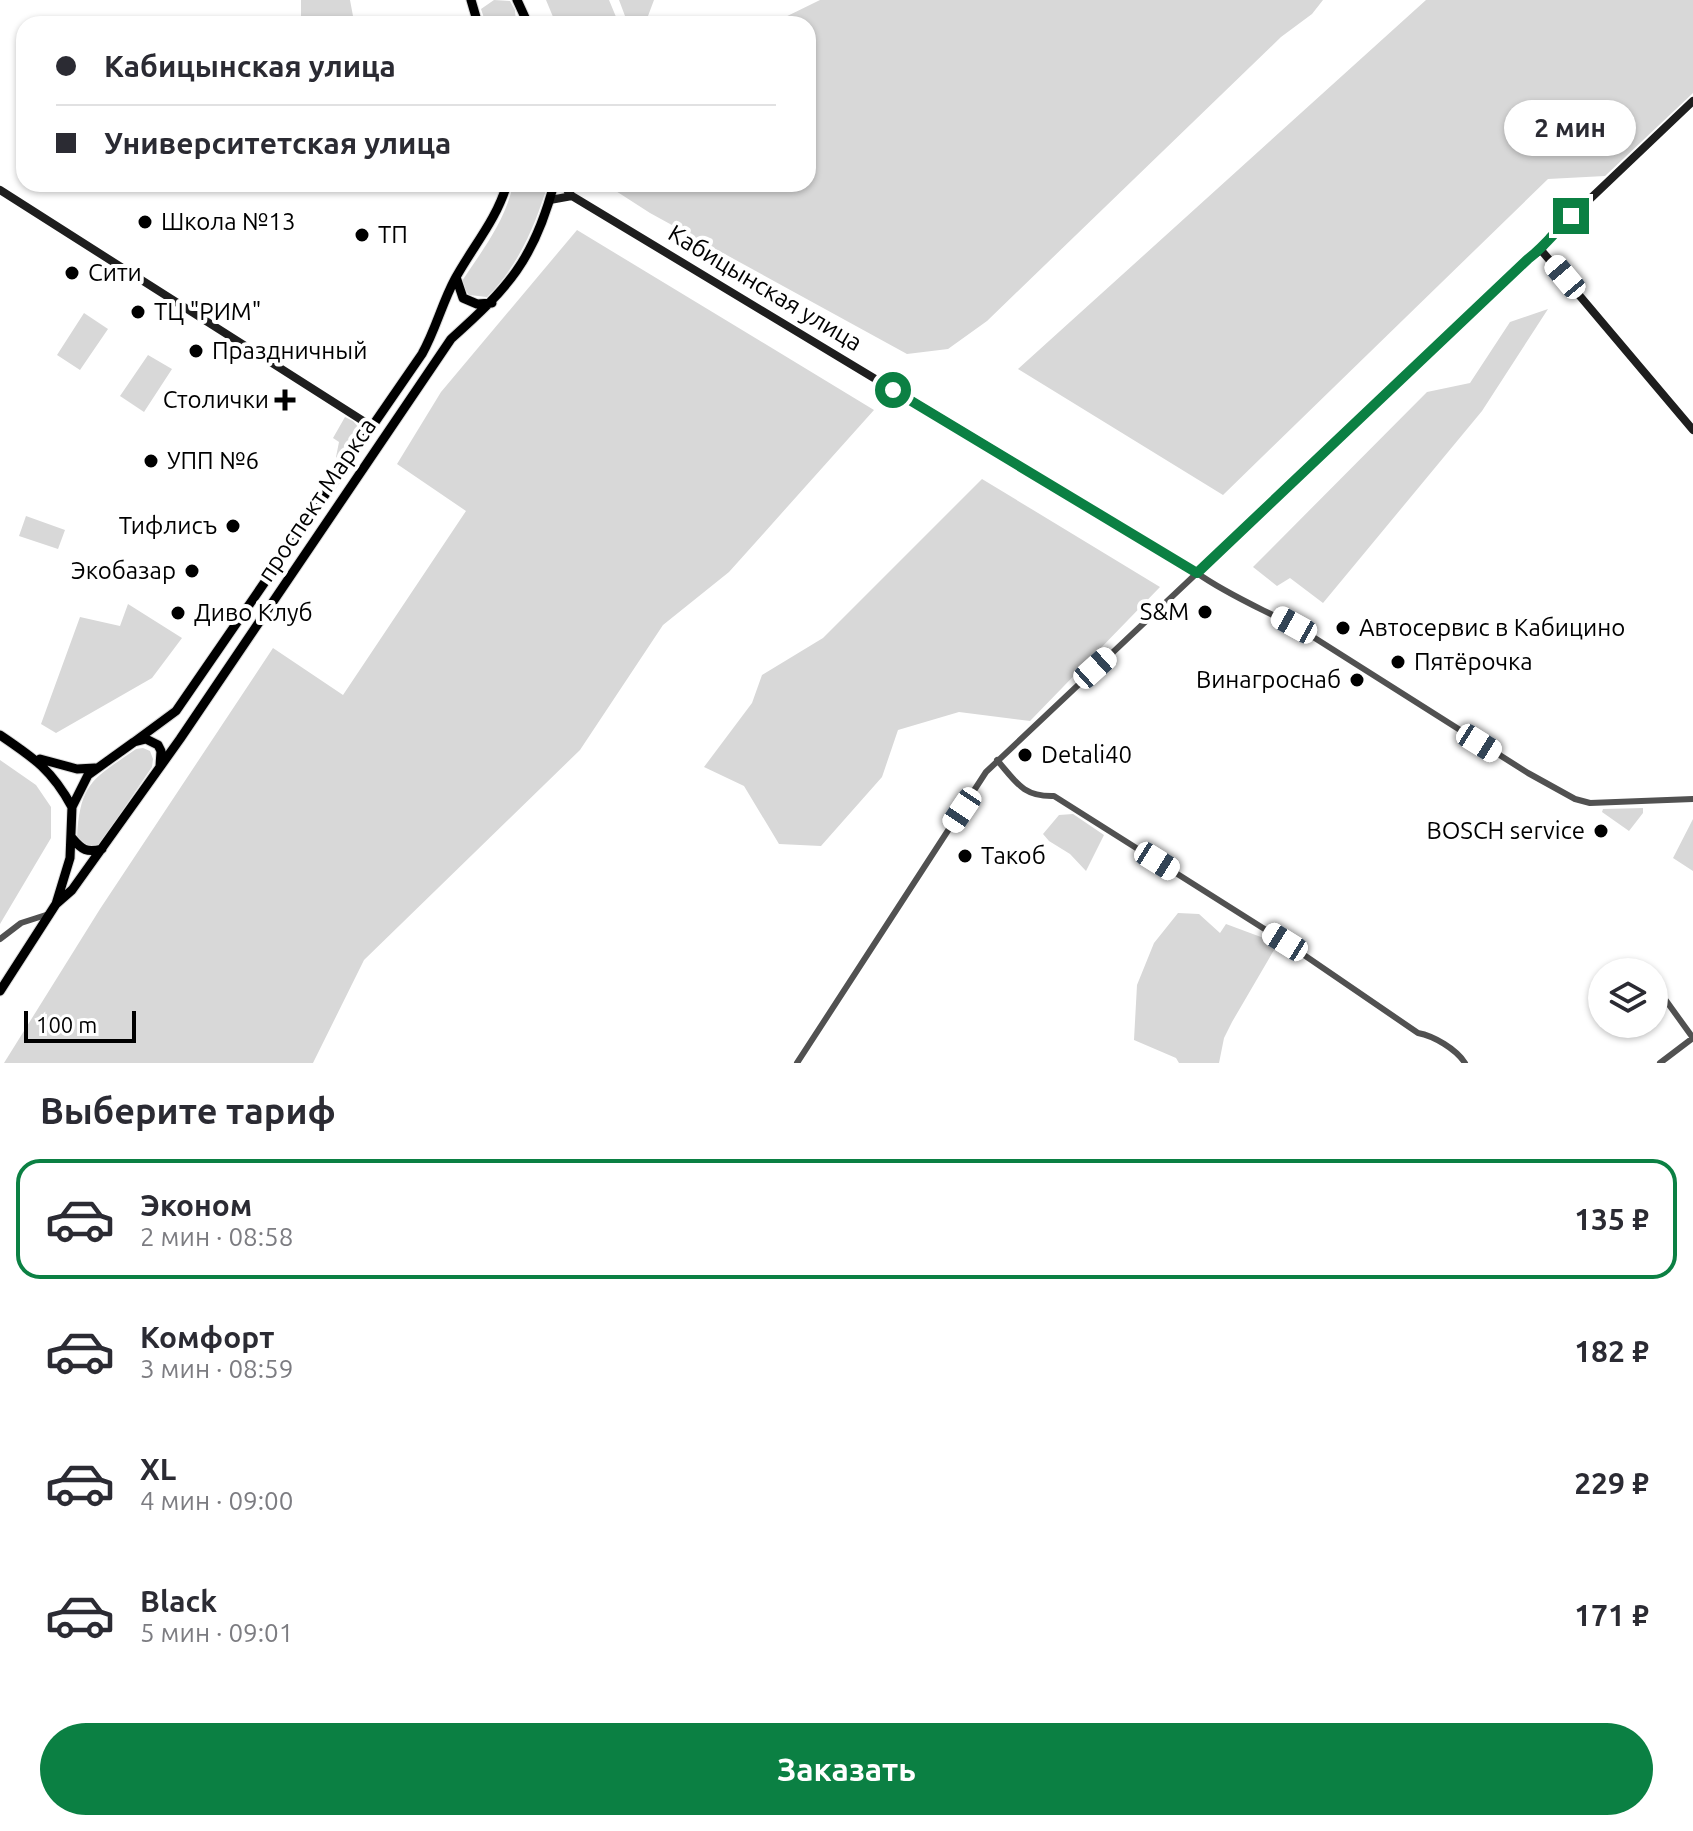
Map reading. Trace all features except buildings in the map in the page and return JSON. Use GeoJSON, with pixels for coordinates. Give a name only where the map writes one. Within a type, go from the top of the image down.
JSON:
{"type":"FeatureCollection","features":[{"type":"Feature","properties":{"kind":"main road"},"geometry":{"type":"LineString","coordinates":[[472,5],[482,0]]}},
{"type":"Feature","properties":{"kind":"main road","name":"проспект Маркса"},"geometry":{"type":"LineString","coordinates":[[95,768],[176,711],[436,330],[456,277],[478,246],[499,209],[504,192]]}},
{"type":"Feature","properties":{"kind":"main road","name":"проспект Маркса"},"geometry":{"type":"LineString","coordinates":[[56,904],[72,890],[159,769],[451,339],[492,303],[518,270],[539,230],[552,192]]}},
{"type":"Feature","properties":{"kind":"main road"},"geometry":{"type":"LineString","coordinates":[[456,277],[463,298],[477,304],[492,303]]}},
{"type":"Feature","properties":{"kind":"main road"},"geometry":{"type":"LineString","coordinates":[[371,426],[385,436]]}},
{"type":"Feature","properties":{"kind":"main road"},"geometry":{"type":"LineString","coordinates":[[0,735],[35,758],[60,784],[72,807]]}},
{"type":"Feature","properties":{"kind":"main road"},"geometry":{"type":"LineString","coordinates":[[134,742],[146,739],[158,745],[161,751],[159,769]]}},
{"type":"Feature","properties":{"kind":"main road"},"geometry":{"type":"LineString","coordinates":[[35,758],[69,768],[95,768]]}},
{"type":"Feature","properties":{"kind":"main road"},"geometry":{"type":"LineString","coordinates":[[0,991],[56,904],[67,873],[72,807],[88,775],[95,768]]}},
{"type":"Feature","properties":{"kind":"main road"},"geometry":{"type":"LineString","coordinates":[[72,838],[80,849],[88,852],[102,849]]}},
{"type":"Feature","properties":{"kind":"street"},"geometry":{"type":"LineString","coordinates":[[797,1063],[986,772],[997,760],[1541,250],[1550,237],[1693,101]]}},
{"type":"Feature","properties":{"kind":"street"},"geometry":{"type":"LineString","coordinates":[[0,190],[371,426]]}},
{"type":"Feature","properties":{"kind":"street","name":"Кабицынская улица"},"geometry":{"type":"LineString","coordinates":[[569,192],[1235,597],[1277,615],[1516,766],[1575,799],[1590,803],[1693,799]]}},
{"type":"Feature","properties":{"kind":"street"},"geometry":{"type":"LineString","coordinates":[[550,200],[572,196]]}},
{"type":"Feature","properties":{"kind":"street"},"geometry":{"type":"LineString","coordinates":[[1541,250],[1693,430]]}},
{"type":"Feature","properties":{"kind":"street"},"geometry":{"type":"LineString","coordinates":[[997,760],[1027,793],[1054,796],[1285,942],[1418,1033],[1426,1034],[1451,1049],[1465,1063]]}},
{"type":"Feature","properties":{"kind":"street"},"geometry":{"type":"LineString","coordinates":[[0,939],[21,923],[49,914]]}},
{"type":"Feature","properties":{"kind":"street"},"geometry":{"type":"LineString","coordinates":[[1660,1063],[1693,1038],[1668,1003]]}},
{"type":"Feature","properties":{"kind":"shaded area"},"geometry":{"type":"Polygon","coordinates":[[[301,0],[350,0],[353,16],[301,16],[301,0]]]}},
{"type":"Feature","properties":{"kind":"shaded area"},"geometry":{"type":"Polygon","coordinates":[[[494,0],[510,1],[515,16],[483,16],[481,9],[494,0]]]}},
{"type":"Feature","properties":{"kind":"shaded area"},"geometry":{"type":"Polygon","coordinates":[[[546,0],[609,0],[616,16],[553,16],[546,0]]]}},
{"type":"Feature","properties":{"kind":"shaded area"},"geometry":{"type":"Polygon","coordinates":[[[619,0],[654,0],[648,16],[625,16],[619,0]]]}},
{"type":"Feature","properties":{"kind":"shaded area"},"geometry":{"type":"Polygon","coordinates":[[[820,0],[1323,0],[1312,14],[1281,37],[987,321],[948,349],[907,354],[650,213],[617,192],[816,192],[816,16],[787,16],[820,0]]]}},
{"type":"Feature","properties":{"kind":"shaded area"},"geometry":{"type":"Polygon","coordinates":[[[1426,0],[1693,0],[1693,93],[1605,176],[1548,179],[1223,495],[1018,369],[1426,0]]]}},
{"type":"Feature","properties":{"kind":"shaded area"},"geometry":{"type":"Polygon","coordinates":[[[511,192],[545,192],[531,230],[508,272],[487,297],[469,295],[462,281],[499,223],[511,192]]]}},
{"type":"Feature","properties":{"kind":"shaded area"},"geometry":{"type":"Polygon","coordinates":[[[577,230],[874,410],[729,572],[663,625],[580,750],[364,960],[313,1063],[4,1063],[100,909],[273,648],[343,695],[466,511],[397,464],[441,392],[577,230]]]}},
{"type":"Feature","properties":{"kind":"shaded area"},"geometry":{"type":"Polygon","coordinates":[[[1548,309],[1482,411],[1323,603],[1290,578],[1277,586],[1253,567],[1427,392],[1470,383],[1510,322],[1548,309]]]}},
{"type":"Feature","properties":{"kind":"shaded area"},"geometry":{"type":"Polygon","coordinates":[[[84,313],[108,329],[80,370],[57,355],[84,313]]]}},
{"type":"Feature","properties":{"kind":"shaded area"},"geometry":{"type":"Polygon","coordinates":[[[148,355],[172,369],[144,412],[120,396],[148,355]]]}},
{"type":"Feature","properties":{"kind":"shaded area"},"geometry":{"type":"Polygon","coordinates":[[[345,417],[360,429],[339,459],[336,457],[339,442],[333,438],[345,417]]]}},
{"type":"Feature","properties":{"kind":"shaded area"},"geometry":{"type":"Polygon","coordinates":[[[982,479],[1160,587],[1030,721],[959,712],[898,730],[882,777],[821,846],[779,844],[744,786],[704,767],[752,703],[762,675],[823,638],[982,479]]]}},
{"type":"Feature","properties":{"kind":"shaded area"},"geometry":{"type":"Polygon","coordinates":[[[26,516],[65,530],[58,549],[19,536],[26,516]]]}},
{"type":"Feature","properties":{"kind":"shaded area"},"geometry":{"type":"Polygon","coordinates":[[[128,604],[182,638],[152,678],[56,733],[41,724],[80,617],[120,626],[128,604]]]}},
{"type":"Feature","properties":{"kind":"shaded area"},"geometry":{"type":"Polygon","coordinates":[[[136,749],[150,751],[152,767],[99,845],[85,847],[77,838],[81,805],[86,793],[109,768],[136,749]]]}},
{"type":"Feature","properties":{"kind":"shaded area"},"geometry":{"type":"Polygon","coordinates":[[[0,760],[36,785],[51,807],[51,838],[0,924],[0,760]]]}},
{"type":"Feature","properties":{"kind":"shaded area"},"geometry":{"type":"Polygon","coordinates":[[[1643,808],[1643,813],[1629,831],[1602,812],[1603,809],[1643,808]]]}},
{"type":"Feature","properties":{"kind":"shaded area"},"geometry":{"type":"Polygon","coordinates":[[[1073,814],[1104,835],[1086,871],[1070,854],[1043,834],[1059,815],[1073,814]]]}},
{"type":"Feature","properties":{"kind":"shaded area"},"geometry":{"type":"Polygon","coordinates":[[[1693,819],[1693,871],[1673,858],[1693,819]]]}},
{"type":"Feature","properties":{"kind":"shaded area"},"geometry":{"type":"Polygon","coordinates":[[[1178,913],[1199,914],[1220,933],[1226,924],[1269,940],[1274,950],[1224,1038],[1219,1063],[1179,1063],[1176,1058],[1134,1040],[1137,985],[1154,943],[1178,913]]]}},
{"type":"Feature","properties":{"kind":"place","name":"Школа №13"},"geometry":{"type":"Point","coordinates":[145,222]}},
{"type":"Feature","properties":{"kind":"place","name":"ТП"},"geometry":{"type":"Point","coordinates":[362,235]}},
{"type":"Feature","properties":{"kind":"place","name":"Сити"},"geometry":{"type":"Point","coordinates":[72,273]}},
{"type":"Feature","properties":{"kind":"place","name":"ТЦ \"РИМ\""},"geometry":{"type":"Point","coordinates":[138,312]}},
{"type":"Feature","properties":{"kind":"place","name":"Праздничный"},"geometry":{"type":"Point","coordinates":[196,351]}},
{"type":"Feature","properties":{"kind":"place","name":"Столички"},"geometry":{"type":"Point","coordinates":[285,400]}},
{"type":"Feature","properties":{"kind":"place","name":"УПП №6"},"geometry":{"type":"Point","coordinates":[151,461]}},
{"type":"Feature","properties":{"kind":"place","name":"Тифлисъ"},"geometry":{"type":"Point","coordinates":[233,526]}},
{"type":"Feature","properties":{"kind":"place","name":"Экобазар"},"geometry":{"type":"Point","coordinates":[192,571]}},
{"type":"Feature","properties":{"kind":"place","name":"S&M"},"geometry":{"type":"Point","coordinates":[1205,612]}},
{"type":"Feature","properties":{"kind":"place","name":"Диво Клуб"},"geometry":{"type":"Point","coordinates":[178,613]}},
{"type":"Feature","properties":{"kind":"place","name":"Автосервис в Кабицино"},"geometry":{"type":"Point","coordinates":[1343,628]}},
{"type":"Feature","properties":{"kind":"place","name":"Пятёрочка"},"geometry":{"type":"Point","coordinates":[1398,662]}},
{"type":"Feature","properties":{"kind":"place","name":"Винагроснаб"},"geometry":{"type":"Point","coordinates":[1357,680]}},
{"type":"Feature","properties":{"kind":"place","name":"Detali40"},"geometry":{"type":"Point","coordinates":[1025,755]}},
{"type":"Feature","properties":{"kind":"place","name":"BOSCH service"},"geometry":{"type":"Point","coordinates":[1601,831]}},
{"type":"Feature","properties":{"kind":"place","name":"Такоб"},"geometry":{"type":"Point","coordinates":[965,856]}},
{"type":"Feature","properties":{"kind":"route"},"geometry":{"type":"LineString","coordinates":[[893,390],[1197,573],[1541,250],[1571,216]]}}]}
